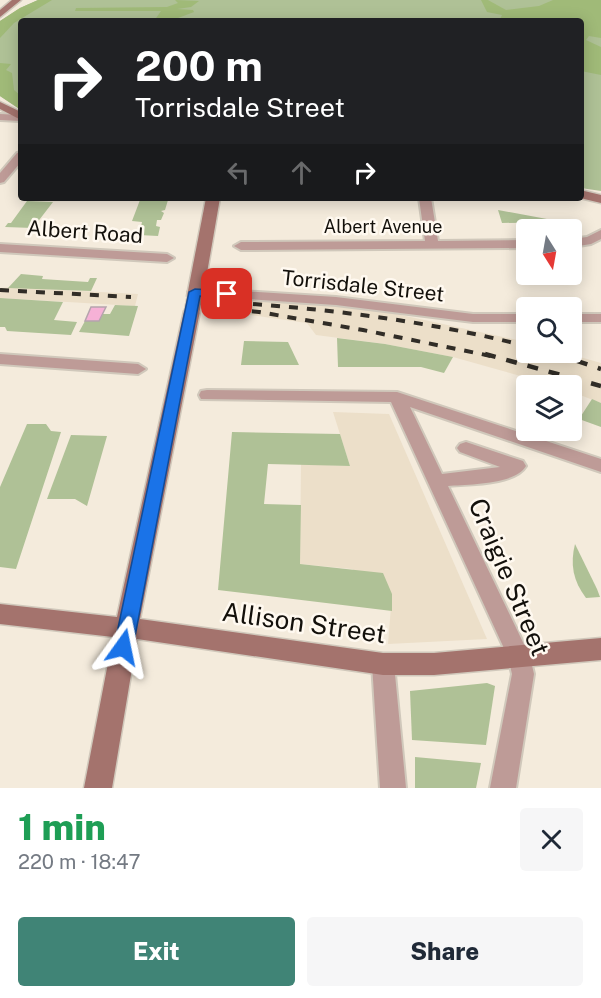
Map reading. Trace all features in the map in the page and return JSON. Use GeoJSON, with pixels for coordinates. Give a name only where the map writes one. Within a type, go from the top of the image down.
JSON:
{"type":"FeatureCollection","features":[{"type":"Feature","properties":{"kind":"street"},"geometry":{"type":"LineString","coordinates":[[0,14],[17,0]]}},
{"type":"Feature","properties":{"kind":"street"},"geometry":{"type":"LineString","coordinates":[[0,105],[18,116]]}},
{"type":"Feature","properties":{"kind":"street"},"geometry":{"type":"LineString","coordinates":[[0,117],[18,118]]}},
{"type":"Feature","properties":{"kind":"street"},"geometry":{"type":"LineString","coordinates":[[0,163],[17,159]]}},
{"type":"Feature","properties":{"kind":"street"},"geometry":{"type":"LineString","coordinates":[[0,180],[17,159]]}},
{"type":"Feature","properties":{"kind":"street"},"geometry":{"type":"LineString","coordinates":[[584,195],[601,199]]}},
{"type":"Feature","properties":{"kind":"street"},"geometry":{"type":"LineString","coordinates":[[98,788],[127,628],[212,201]]}},
{"type":"Feature","properties":{"kind":"street"},"geometry":{"type":"LineString","coordinates":[[425,201],[432,245]]}},
{"type":"Feature","properties":{"kind":"street"},"geometry":{"type":"LineString","coordinates":[[582,241],[591,240],[601,234]]}},
{"type":"Feature","properties":{"kind":"street","name":"Albert Avenue"},"geometry":{"type":"LineString","coordinates":[[241,246],[516,244]]}},
{"type":"Feature","properties":{"kind":"street","name":"Albert Road"},"geometry":{"type":"LineString","coordinates":[[0,248],[167,258]]}},
{"type":"Feature","properties":{"kind":"street","name":"Torrisdale Street"},"geometry":{"type":"LineString","coordinates":[[194,300],[336,301],[473,318],[516,318]]}},
{"type":"Feature","properties":{"kind":"street"},"geometry":{"type":"LineString","coordinates":[[582,318],[601,318]]}},
{"type":"Feature","properties":{"kind":"street"},"geometry":{"type":"LineString","coordinates":[[2,363],[138,369]]}},
{"type":"Feature","properties":{"kind":"street"},"geometry":{"type":"LineString","coordinates":[[207,395],[397,397],[601,466]]}},
{"type":"Feature","properties":{"kind":"street","name":"Craigie Street"},"geometry":{"type":"LineString","coordinates":[[397,397],[519,657],[523,674],[503,788]]}},
{"type":"Feature","properties":{"kind":"street"},"geometry":{"type":"LineString","coordinates":[[437,481],[501,474],[517,466],[466,448]]}},
{"type":"Feature","properties":{"kind":"street","name":"Allison Street"},"geometry":{"type":"LineString","coordinates":[[0,614],[127,628],[383,664],[434,664],[601,649]]}},
{"type":"Feature","properties":{"kind":"street"},"geometry":{"type":"LineString","coordinates":[[383,664],[393,788]]}},
{"type":"Feature","properties":{"kind":"shaded area"},"geometry":{"type":"Polygon","coordinates":[[[0,288],[138,294],[135,306],[0,298],[0,288]]]}},
{"type":"Feature","properties":{"kind":"shaded area"},"geometry":{"type":"Polygon","coordinates":[[[216,298],[332,306],[392,313],[516,340],[516,363],[582,363],[582,358],[601,363],[601,403],[582,396],[582,375],[517,375],[453,357],[385,344],[316,335],[307,323],[215,310],[216,298]]]}},
{"type":"Feature","properties":{"kind":"shaded area"},"geometry":{"type":"Polygon","coordinates":[[[333,412],[389,414],[487,639],[388,644],[392,594],[352,569],[300,564],[301,464],[350,466],[333,412]]]}},
{"type":"Feature","properties":{"kind":"green space"},"geometry":{"type":"Polygon","coordinates":[[[38,0],[601,0],[601,191],[584,188],[584,18],[18,18],[18,108],[0,96],[0,21],[38,0]]]}},
{"type":"Feature","properties":{"kind":"green space"},"geometry":{"type":"Polygon","coordinates":[[[38,0],[52,0],[22,18],[18,18],[0,38],[0,21],[38,0]]]}},
{"type":"Feature","properties":{"kind":"green space"},"geometry":{"type":"Polygon","coordinates":[[[175,0],[199,1],[191,7],[177,9],[194,12],[178,18],[156,18],[161,11],[75,11],[76,8],[167,7],[178,3],[175,0]]]}},
{"type":"Feature","properties":{"kind":"green space"},"geometry":{"type":"Polygon","coordinates":[[[481,0],[488,0],[506,10],[539,6],[553,0],[601,0],[601,38],[589,36],[586,40],[601,47],[601,75],[584,72],[584,18],[500,18],[502,15],[487,12],[481,0]]]}},
{"type":"Feature","properties":{"kind":"green space"},"geometry":{"type":"Polygon","coordinates":[[[0,63],[11,64],[6,70],[12,73],[14,90],[18,93],[18,108],[0,96],[0,63]]]}},
{"type":"Feature","properties":{"kind":"green space"},"geometry":{"type":"Polygon","coordinates":[[[27,201],[53,202],[33,228],[5,227],[11,223],[27,201]]]}},
{"type":"Feature","properties":{"kind":"green space"},"geometry":{"type":"Polygon","coordinates":[[[140,201],[168,201],[165,210],[161,211],[164,213],[161,220],[157,220],[156,226],[160,227],[158,236],[139,235],[142,222],[132,221],[140,201]]]}},
{"type":"Feature","properties":{"kind":"green space"},"geometry":{"type":"Polygon","coordinates":[[[498,210],[547,219],[516,219],[516,223],[502,223],[498,210]]]}},
{"type":"Feature","properties":{"kind":"green space"},"geometry":{"type":"Polygon","coordinates":[[[21,274],[43,276],[42,279],[88,282],[90,278],[97,278],[91,291],[8,288],[21,274]]]}},
{"type":"Feature","properties":{"kind":"green space"},"geometry":{"type":"Polygon","coordinates":[[[0,298],[63,302],[54,320],[77,322],[71,335],[7,331],[5,327],[0,327],[0,298]]]}},
{"type":"Feature","properties":{"kind":"green space"},"geometry":{"type":"Polygon","coordinates":[[[115,305],[138,306],[129,336],[79,332],[85,321],[99,321],[103,314],[110,314],[115,305]]]}},
{"type":"Feature","properties":{"kind":"green space"},"geometry":{"type":"Polygon","coordinates":[[[337,338],[385,344],[453,357],[444,373],[421,367],[338,367],[337,338]]]}},
{"type":"Feature","properties":{"kind":"green space"},"geometry":{"type":"Polygon","coordinates":[[[244,341],[288,342],[299,365],[241,365],[244,341]]]}},
{"type":"Feature","properties":{"kind":"green space"},"geometry":{"type":"Polygon","coordinates":[[[592,399],[601,403],[601,427],[582,420],[582,414],[592,399]]]}},
{"type":"Feature","properties":{"kind":"green space"},"geometry":{"type":"Polygon","coordinates":[[[27,424],[46,424],[51,431],[61,432],[16,569],[0,567],[0,487],[27,424]]]}},
{"type":"Feature","properties":{"kind":"green space"},"geometry":{"type":"Polygon","coordinates":[[[232,432],[340,434],[350,466],[268,464],[264,504],[301,505],[300,564],[383,573],[392,594],[392,611],[218,590],[232,432]]]}},
{"type":"Feature","properties":{"kind":"green space"},"geometry":{"type":"Polygon","coordinates":[[[71,435],[107,436],[87,506],[75,499],[47,499],[71,435]]]}},
{"type":"Feature","properties":{"kind":"green space"},"geometry":{"type":"Polygon","coordinates":[[[575,544],[600,597],[586,598],[575,579],[573,558],[575,544]]]}},
{"type":"Feature","properties":{"kind":"green space"},"geometry":{"type":"Polygon","coordinates":[[[487,683],[495,686],[486,745],[412,740],[410,691],[487,683]]]}},
{"type":"Feature","properties":{"kind":"green space"},"geometry":{"type":"Polygon","coordinates":[[[415,757],[481,763],[476,788],[415,788],[415,757]]]}},
{"type":"Feature","properties":{"kind":"building"},"geometry":{"type":"Polygon","coordinates":[[[91,307],[106,307],[99,321],[85,321],[91,307]]]}},
{"type":"Feature","properties":{"kind":"railway"},"geometry":{"type":"LineString","coordinates":[[0,290],[131,297]]}},
{"type":"Feature","properties":{"kind":"railway"},"geometry":{"type":"LineString","coordinates":[[253,304],[391,319],[516,344]]}},
{"type":"Feature","properties":{"kind":"railway"},"geometry":{"type":"LineString","coordinates":[[216,308],[259,312],[363,330],[491,356]]}},
{"type":"Feature","properties":{"kind":"railway"},"geometry":{"type":"LineString","coordinates":[[485,354],[601,386]]}},
{"type":"Feature","properties":{"kind":"railway"},"geometry":{"type":"LineString","coordinates":[[582,363],[601,369]]}},
{"type":"Feature","properties":{"kind":"route"},"geometry":{"type":"LineString","coordinates":[[123,647],[195,292],[227,294]]}}]}
